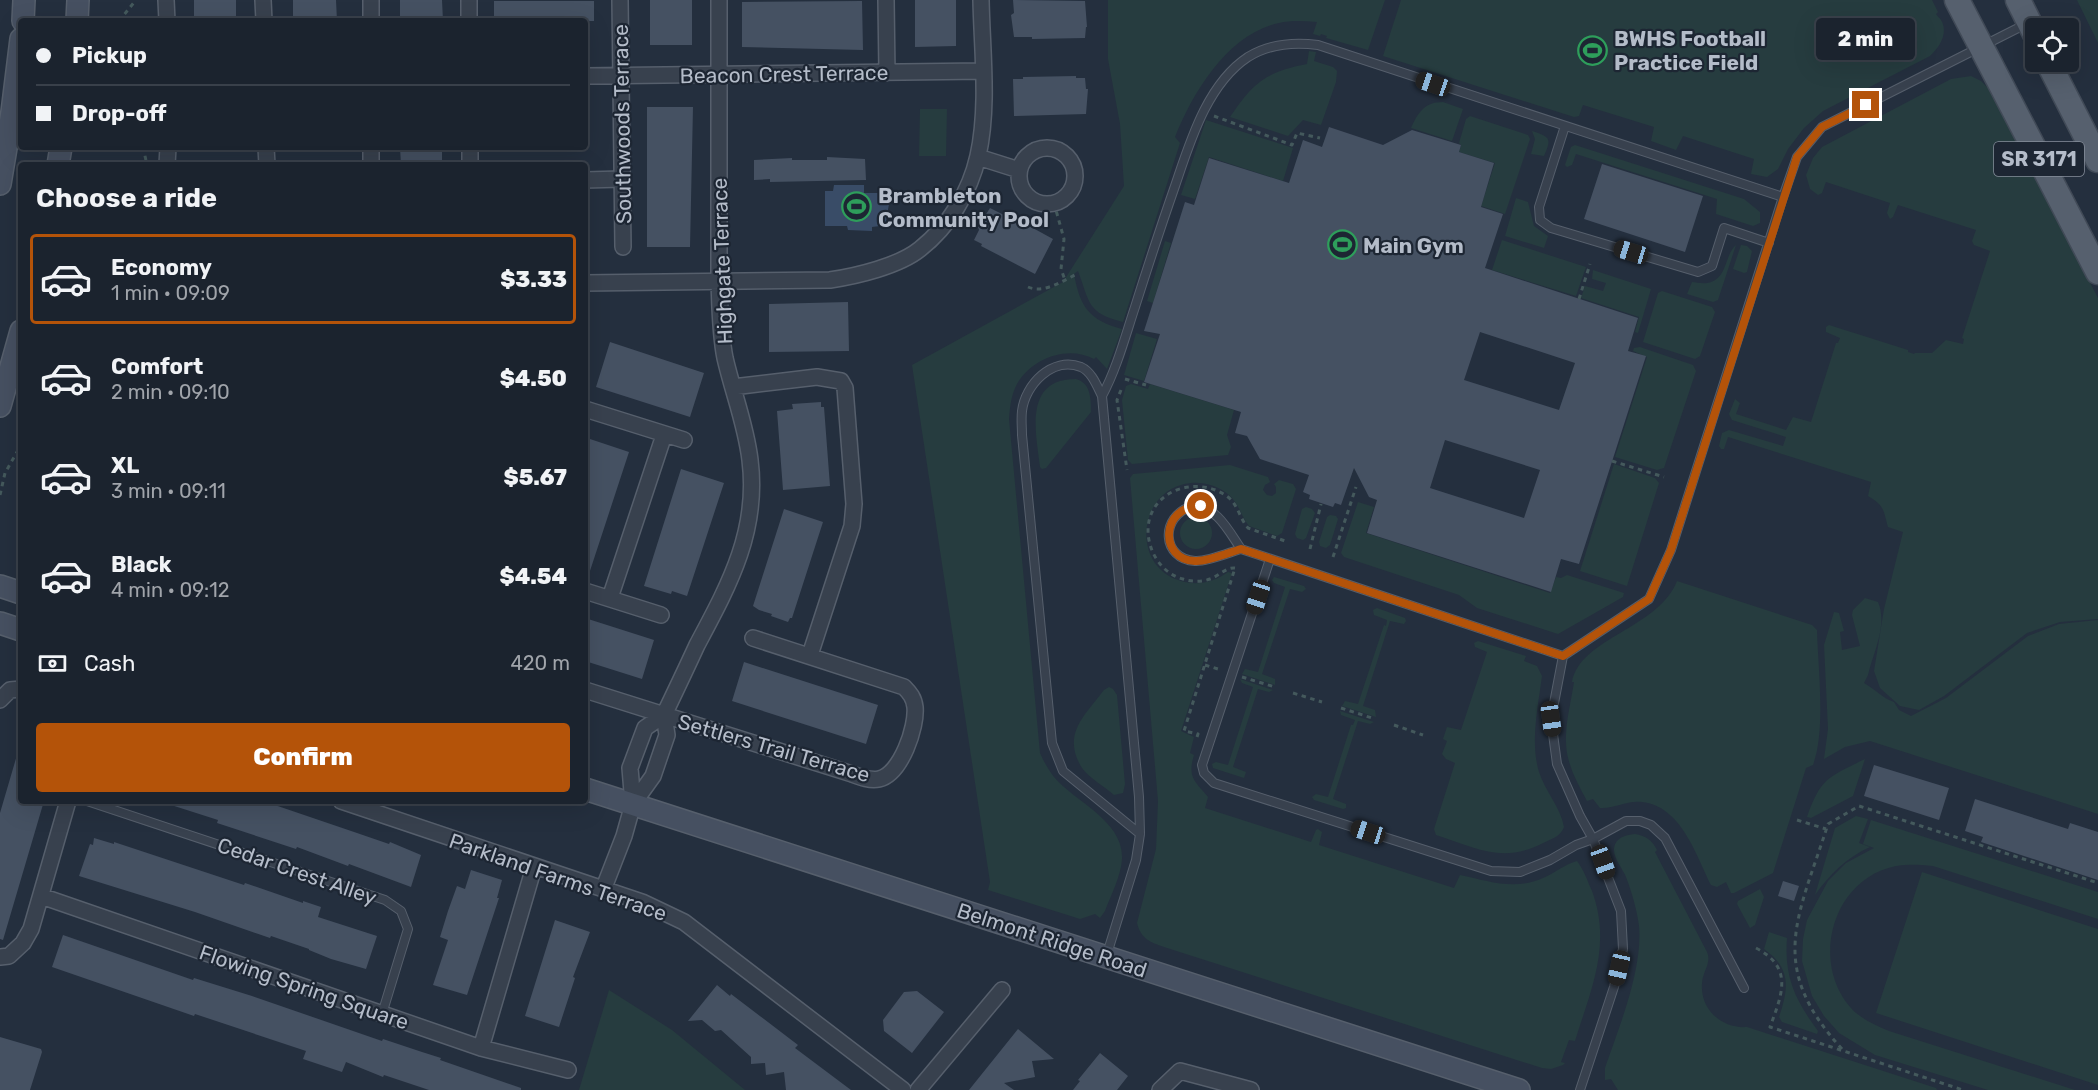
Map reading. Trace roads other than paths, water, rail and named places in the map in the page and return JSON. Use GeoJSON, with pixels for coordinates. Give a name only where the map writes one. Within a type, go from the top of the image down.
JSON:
{"type":"FeatureCollection","features":[{"type":"Feature","properties":{"kind":"main road"},"geometry":{"type":"LineString","coordinates":[[23,18],[24,0]]}},
{"type":"Feature","properties":{"kind":"main road"},"geometry":{"type":"LineString","coordinates":[[77,18],[78,0]]}},
{"type":"Feature","properties":{"kind":"main road","name":"SR 3171"},"geometry":{"type":"LineString","coordinates":[[1957,0],[2098,272]]}},
{"type":"Feature","properties":{"kind":"main road"},"geometry":{"type":"LineString","coordinates":[[2018,0],[2027,18]]}},
{"type":"Feature","properties":{"kind":"main road"},"geometry":{"type":"LineString","coordinates":[[0,184],[18,63]]}},
{"type":"Feature","properties":{"kind":"main road","name":"SR 3171"},"geometry":{"type":"LineString","coordinates":[[2053,72],[2098,160]]}},
{"type":"Feature","properties":{"kind":"main road"},"geometry":{"type":"LineString","coordinates":[[0,406],[18,342]]}},
{"type":"Feature","properties":{"kind":"main road"},"geometry":{"type":"LineString","coordinates":[[0,586],[18,592]]}},
{"type":"Feature","properties":{"kind":"main road"},"geometry":{"type":"LineString","coordinates":[[0,623],[18,629]]}},
{"type":"Feature","properties":{"kind":"main road","name":"Belmont Ridge Road"},"geometry":{"type":"LineString","coordinates":[[588,790],[1519,1090]]}},
{"type":"Feature","properties":{"kind":"street"},"geometry":{"type":"LineString","coordinates":[[166,0],[167,18]]}},
{"type":"Feature","properties":{"kind":"street"},"geometry":{"type":"LineString","coordinates":[[264,0],[264,18]]}},
{"type":"Feature","properties":{"kind":"street"},"geometry":{"type":"LineString","coordinates":[[371,0],[371,18]]}},
{"type":"Feature","properties":{"kind":"street"},"geometry":{"type":"LineString","coordinates":[[469,0],[469,18]]}},
{"type":"Feature","properties":{"kind":"street","name":"Southwoods Terrace"},"geometry":{"type":"LineString","coordinates":[[620,0],[623,247]]}},
{"type":"Feature","properties":{"kind":"street","name":"Highgate Terrace"},"geometry":{"type":"LineString","coordinates":[[633,804],[630,768],[645,728],[664,716],[728,586],[746,538],[751,517],[751,463],[744,420],[733,387],[723,344],[719,281],[720,0]]}},
{"type":"Feature","properties":{"kind":"street"},"geometry":{"type":"LineString","coordinates":[[886,0],[887,73]]}},
{"type":"Feature","properties":{"kind":"street"},"geometry":{"type":"LineString","coordinates":[[588,283],[851,277],[899,260],[919,250],[944,225],[959,203],[978,157],[983,113],[981,0]]}},
{"type":"Feature","properties":{"kind":"street","name":"Beacon Crest Terrace"},"geometry":{"type":"LineString","coordinates":[[588,76],[983,71]]}},
{"type":"Feature","properties":{"kind":"street"},"geometry":{"type":"LineString","coordinates":[[1054,148],[1070,158],[1074,166],[1074,184],[1070,193],[1063,199],[1054,203],[1035,202],[1022,188],[1019,179],[1020,170],[1023,161],[1036,149],[1054,148]]}},
{"type":"Feature","properties":{"kind":"street"},"geometry":{"type":"LineString","coordinates":[[978,157],[1020,170]]}},
{"type":"Feature","properties":{"kind":"street"},"geometry":{"type":"LineString","coordinates":[[588,180],[622,179]]}},
{"type":"Feature","properties":{"kind":"street"},"geometry":{"type":"LineString","coordinates":[[733,387],[817,377],[841,381],[846,388],[854,504],[852,526],[810,656]]}},
{"type":"Feature","properties":{"kind":"street"},"geometry":{"type":"LineString","coordinates":[[588,410],[684,440]]}},
{"type":"Feature","properties":{"kind":"street"},"geometry":{"type":"LineString","coordinates":[[610,598],[664,435]]}},
{"type":"Feature","properties":{"kind":"street"},"geometry":{"type":"LineString","coordinates":[[588,592],[661,615]]}},
{"type":"Feature","properties":{"kind":"street","name":"Settlers Trail Terrace"},"geometry":{"type":"LineString","coordinates":[[588,691],[870,779],[880,779],[891,773],[899,764],[908,743],[915,708],[912,695],[904,687],[753,638]]}},
{"type":"Feature","properties":{"kind":"street"},"geometry":{"type":"LineString","coordinates":[[0,700],[10,690],[18,689]]}},
{"type":"Feature","properties":{"kind":"street","name":"Highgate Terrace"},"geometry":{"type":"LineString","coordinates":[[633,804],[653,776],[667,735],[664,716]]}},
{"type":"Feature","properties":{"kind":"street"},"geometry":{"type":"LineString","coordinates":[[0,957],[9,957],[23,944],[32,929],[67,804]]}},
{"type":"Feature","properties":{"kind":"street","name":"Parkland Farms Terrace"},"geometry":{"type":"LineString","coordinates":[[350,804],[642,902],[684,922],[903,1090]]}},
{"type":"Feature","properties":{"kind":"street"},"geometry":{"type":"LineString","coordinates":[[603,890],[624,836],[633,804]]}},
{"type":"Feature","properties":{"kind":"street"},"geometry":{"type":"LineString","coordinates":[[481,1048],[534,867]]}},
{"type":"Feature","properties":{"kind":"street","name":"Flowing Spring Square"},"geometry":{"type":"LineString","coordinates":[[41,896],[481,1048],[568,1070]]}},
{"type":"Feature","properties":{"kind":"street"},"geometry":{"type":"LineString","coordinates":[[918,1090],[1002,990]]}},
{"type":"Feature","properties":{"kind":"street"},"geometry":{"type":"LineString","coordinates":[[1160,1090],[1180,1071],[1251,1090]]}},
{"type":"Feature","properties":{"kind":"lane"},"geometry":{"type":"LineString","coordinates":[[1580,1090],[1614,987],[1623,949],[1621,911],[1593,839],[1557,764],[1551,719],[1563,656],[1649,599],[1671,550],[1797,157],[1822,127],[1981,46],[2025,31]]}},
{"type":"Feature","properties":{"kind":"lane"},"geometry":{"type":"LineString","coordinates":[[1102,396],[1115,371],[1161,224],[1196,124],[1222,83],[1248,58],[1275,47],[1297,43],[1318,45],[1783,197]]}},
{"type":"Feature","properties":{"kind":"lane"},"geometry":{"type":"LineString","coordinates":[[1565,126],[1539,207],[1540,220],[1551,228],[1698,272],[1712,266],[1724,228],[1769,243]]}},
{"type":"Feature","properties":{"kind":"lane"},"geometry":{"type":"LineString","coordinates":[[1106,957],[1136,860],[1140,834],[1139,797],[1102,396],[1093,378],[1081,368],[1063,366],[1045,371],[1031,388],[1022,410],[1022,435],[1052,743],[1063,771],[1140,834]]}},
{"type":"Feature","properties":{"kind":"lane"},"geometry":{"type":"LineString","coordinates":[[1241,549],[1196,562],[1187,560],[1172,548],[1169,539],[1171,521],[1184,509],[1201,506],[1216,514],[1241,549],[1563,656]]}},
{"type":"Feature","properties":{"kind":"lane"},"geometry":{"type":"LineString","coordinates":[[1270,559],[1202,765],[1204,773],[1214,783],[1491,871],[1520,872],[1550,860],[1626,821],[1640,821],[1651,825],[1665,838],[1744,988]]}},
{"type":"Feature","properties":{"kind":"lane","name":"Cedar Crest Alley"},"geometry":{"type":"LineString","coordinates":[[96,804],[385,900],[401,911],[408,929],[381,1014]]}},
{"type":"Feature","properties":{"kind":"water","name":"Brambleton Community Pool"},"geometry":{"type":"Polygon","coordinates":[[[834,185],[864,185],[864,193],[881,193],[889,204],[886,221],[880,226],[872,227],[872,231],[848,230],[847,226],[825,226],[825,191],[833,191],[834,185]]]}},
{"type":"Feature","properties":{"kind":"place","name":"BWHS Football Practice Field"},"geometry":{"type":"Point","coordinates":[1593,50]}},
{"type":"Feature","properties":{"kind":"place","name":"Brambleton Community Pool"},"geometry":{"type":"Point","coordinates":[857,207]}},
{"type":"Feature","properties":{"kind":"place","name":"Main Gym"},"geometry":{"type":"Point","coordinates":[1342,245]}}]}
